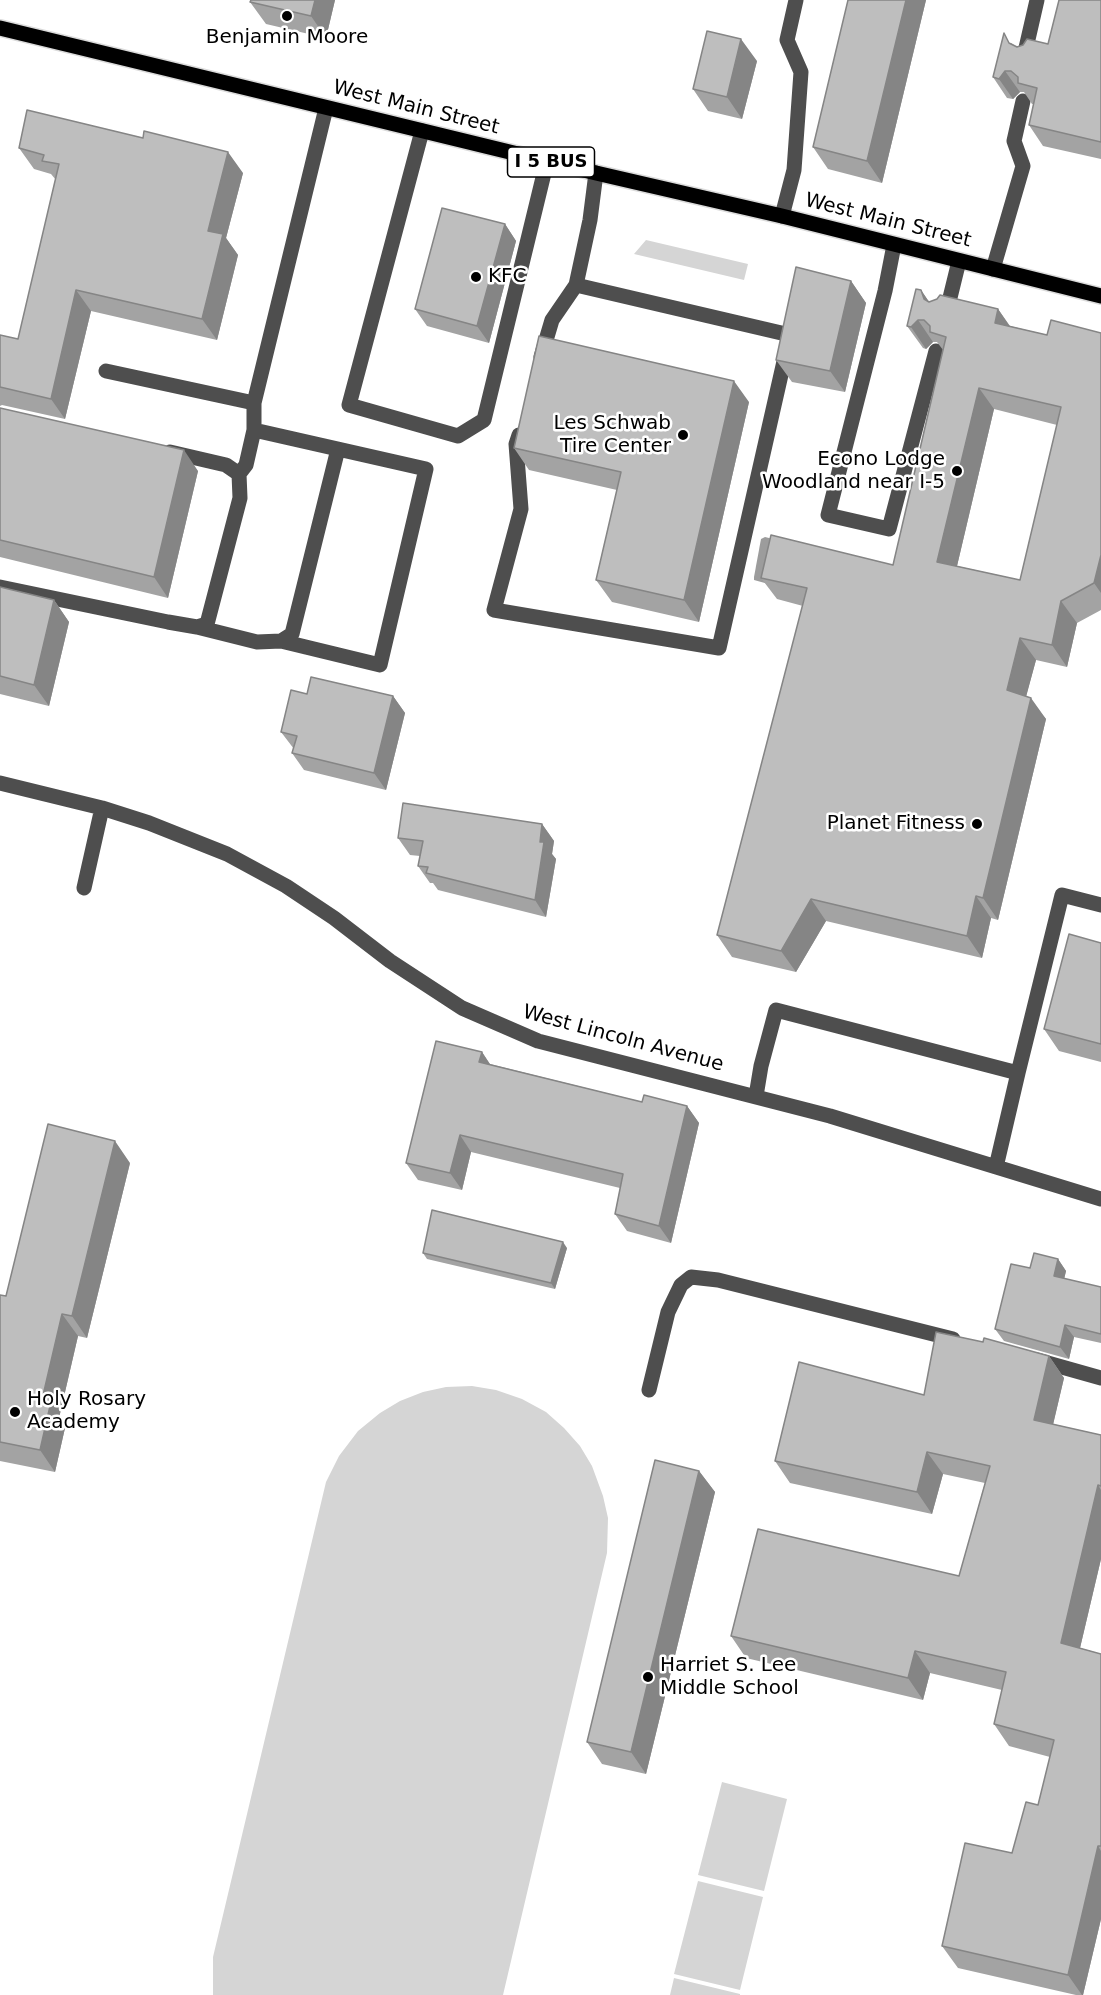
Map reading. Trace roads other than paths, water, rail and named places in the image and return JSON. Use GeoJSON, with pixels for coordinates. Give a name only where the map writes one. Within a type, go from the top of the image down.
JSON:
{"type":"FeatureCollection","features":[{"type":"Feature","properties":{"kind":"main road","name":"West Main Street"},"geometry":{"type":"LineString","coordinates":[[0,28],[782,216],[1101,296]]}},
{"type":"Feature","properties":{"kind":"street"},"geometry":{"type":"LineString","coordinates":[[782,216],[794,170],[801,72],[787,40],[796,0]]}},
{"type":"Feature","properties":{"kind":"street"},"geometry":{"type":"LineString","coordinates":[[1032,58],[1026,48],[1037,0]]}},
{"type":"Feature","properties":{"kind":"street"},"geometry":{"type":"LineString","coordinates":[[993,270],[1023,166],[1014,141],[1023,101]]}},
{"type":"Feature","properties":{"kind":"street"},"geometry":{"type":"LineString","coordinates":[[197,627],[207,624],[240,498],[239,474],[246,465],[254,430],[254,403],[326,108]]}},
{"type":"Feature","properties":{"kind":"street"},"geometry":{"type":"LineString","coordinates":[[422,131],[349,405],[459,436],[484,420],[547,161]]}},
{"type":"Feature","properties":{"kind":"street"},"geometry":{"type":"LineString","coordinates":[[536,376],[552,320],[576,285],[590,220],[596,173]]}},
{"type":"Feature","properties":{"kind":"street"},"geometry":{"type":"LineString","coordinates":[[894,244],[885,291],[828,515],[889,529],[936,351]]}},
{"type":"Feature","properties":{"kind":"street"},"geometry":{"type":"LineString","coordinates":[[946,314],[959,261]]}},
{"type":"Feature","properties":{"kind":"street"},"geometry":{"type":"LineString","coordinates":[[523,422],[516,444],[520,509],[494,610],[719,648],[790,335],[576,285]]}},
{"type":"Feature","properties":{"kind":"street"},"geometry":{"type":"LineString","coordinates":[[106,371],[254,403]]}},
{"type":"Feature","properties":{"kind":"street"},"geometry":{"type":"LineString","coordinates":[[0,587],[197,627],[257,642],[281,641],[380,665],[426,469],[254,430]]}},
{"type":"Feature","properties":{"kind":"street"},"geometry":{"type":"LineString","coordinates":[[156,449],[226,465],[239,474]]}},
{"type":"Feature","properties":{"kind":"street"},"geometry":{"type":"LineString","coordinates":[[281,641],[292,634],[338,449]]}},
{"type":"Feature","properties":{"kind":"street","name":"West Lincoln Avenue"},"geometry":{"type":"LineString","coordinates":[[0,783],[102,808],[189,838],[227,854],[286,886],[421,982],[462,1008],[538,1041],[830,1116],[1101,1199]]}},
{"type":"Feature","properties":{"kind":"street"},"geometry":{"type":"LineString","coordinates":[[84,888],[102,808]]}},
{"type":"Feature","properties":{"kind":"street"},"geometry":{"type":"LineString","coordinates":[[996,1167],[1062,895],[1101,905]]}},
{"type":"Feature","properties":{"kind":"street"},"geometry":{"type":"LineString","coordinates":[[756,1096],[761,1066],[776,1010],[1017,1073]]}},
{"type":"Feature","properties":{"kind":"street"},"geometry":{"type":"LineString","coordinates":[[649,1390],[668,1312],[681,1285],[692,1277],[718,1280],[965,1342]]}},
{"type":"Feature","properties":{"kind":"street"},"geometry":{"type":"LineString","coordinates":[[1023,1356],[1101,1378]]}},
{"type":"Feature","properties":{"kind":"place","name":"Benjamin Moore"},"geometry":{"type":"Point","coordinates":[287,16]}},
{"type":"Feature","properties":{"kind":"place","name":"KFC"},"geometry":{"type":"Point","coordinates":[476,277]}},
{"type":"Feature","properties":{"kind":"place","name":"Les Schwab Tire Center"},"geometry":{"type":"Point","coordinates":[683,435]}},
{"type":"Feature","properties":{"kind":"place","name":"Econo Lodge Woodland near I-5"},"geometry":{"type":"Point","coordinates":[957,471]}},
{"type":"Feature","properties":{"kind":"place","name":"Planet Fitness"},"geometry":{"type":"Point","coordinates":[977,824]}},
{"type":"Feature","properties":{"kind":"place","name":"Holy Rosary Academy"},"geometry":{"type":"Point","coordinates":[15,1412]}},
{"type":"Feature","properties":{"kind":"place","name":"Harriet S. Lee Middle School"},"geometry":{"type":"Point","coordinates":[648,1677]}}]}
